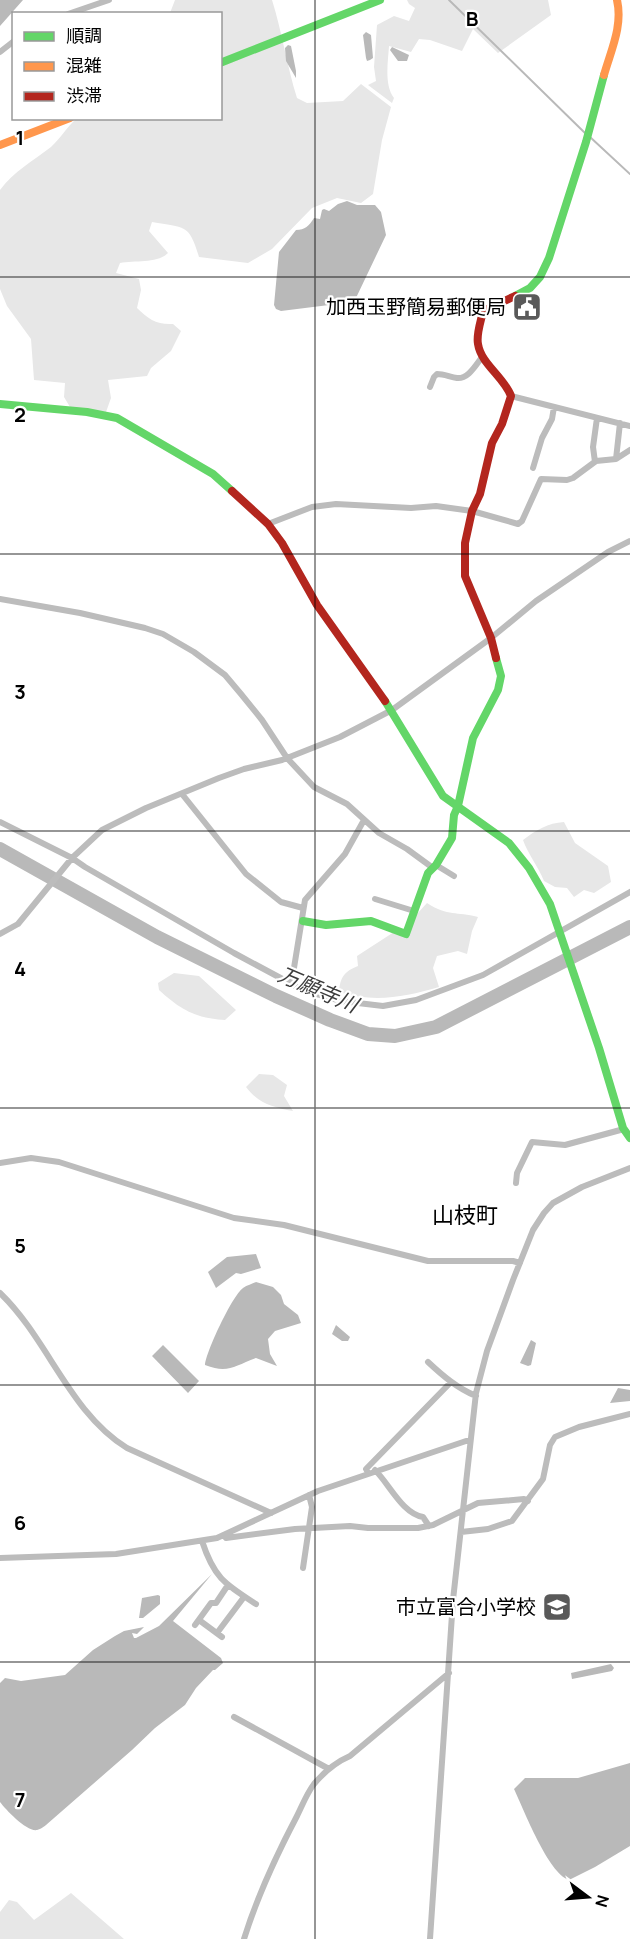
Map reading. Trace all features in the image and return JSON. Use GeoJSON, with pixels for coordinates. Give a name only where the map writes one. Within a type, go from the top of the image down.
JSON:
{"type":"FeatureCollection","features":[{"type":"Feature","properties":{"kind":"street"},"geometry":{"type":"LineString","coordinates":[[74,12],[109,0]]}},
{"type":"Feature","properties":{"kind":"street"},"geometry":{"type":"LineString","coordinates":[[222,62],[380,0]]}},
{"type":"Feature","properties":{"kind":"street"},"geometry":{"type":"LineString","coordinates":[[303,921],[326,925],[371,921],[406,934],[428,873],[452,838],[454,815],[473,738],[498,690],[501,676],[491,638],[465,576],[465,543],[472,511],[480,494],[492,443],[502,424],[511,396],[506,384],[483,357],[478,344],[483,311],[530,288],[540,277],[549,258],[594,115],[619,23],[617,0]]}},
{"type":"Feature","properties":{"kind":"street"},"geometry":{"type":"LineString","coordinates":[[0,52],[12,43]]}},
{"type":"Feature","properties":{"kind":"street"},"geometry":{"type":"LineString","coordinates":[[0,146],[65,120]]}},
{"type":"Feature","properties":{"kind":"street"},"geometry":{"type":"LineString","coordinates":[[430,387],[437,374],[463,377],[471,372],[483,357]]}},
{"type":"Feature","properties":{"kind":"street"},"geometry":{"type":"LineString","coordinates":[[511,396],[630,426]]}},
{"type":"Feature","properties":{"kind":"street"},"geometry":{"type":"LineString","coordinates":[[0,404],[87,412],[117,418],[213,474],[268,524],[282,543],[317,605],[392,710],[443,796],[509,843],[529,868],[550,904],[624,1129],[630,1138]]}},
{"type":"Feature","properties":{"kind":"street"},"geometry":{"type":"LineString","coordinates":[[533,468],[542,438],[552,419],[554,407]]}},
{"type":"Feature","properties":{"kind":"street"},"geometry":{"type":"LineString","coordinates":[[595,462],[593,447],[597,418]]}},
{"type":"Feature","properties":{"kind":"street"},"geometry":{"type":"LineString","coordinates":[[616,459],[620,423]]}},
{"type":"Feature","properties":{"kind":"street"},"geometry":{"type":"LineString","coordinates":[[268,524],[312,507],[336,504],[411,508],[436,506],[472,511],[518,524],[522,521],[541,479],[567,480],[595,462],[616,459],[630,450]]}},
{"type":"Feature","properties":{"kind":"street"},"geometry":{"type":"LineString","coordinates":[[0,934],[18,924],[71,860],[102,830],[138,812],[244,769],[287,758],[340,737],[392,710],[546,595],[608,552],[630,541]]}},
{"type":"Feature","properties":{"kind":"street"},"geometry":{"type":"LineString","coordinates":[[0,599],[80,613],[145,628],[163,634],[194,652],[225,675],[262,720],[287,758],[314,787],[346,804],[379,833],[454,876]]}},
{"type":"Feature","properties":{"kind":"street"},"geometry":{"type":"LineString","coordinates":[[182,794],[246,874],[281,902],[303,908]]}},
{"type":"Feature","properties":{"kind":"street"},"geometry":{"type":"LineString","coordinates":[[289,982],[303,921],[305,900],[345,854],[364,820]]}},
{"type":"Feature","properties":{"kind":"street"},"geometry":{"type":"LineString","coordinates":[[0,822],[85,867],[223,947],[303,990],[340,1001],[383,1006],[402,1003],[483,975],[630,892]]}},
{"type":"Feature","properties":{"kind":"street"},"geometry":{"type":"LineString","coordinates":[[375,899],[414,911]]}},
{"type":"Feature","properties":{"kind":"street"},"geometry":{"type":"LineString","coordinates":[[516,1183],[517,1173],[532,1142],[565,1145],[624,1129]]}},
{"type":"Feature","properties":{"kind":"street"},"geometry":{"type":"LineString","coordinates":[[0,1162],[31,1158],[59,1162],[234,1218],[284,1225],[428,1261],[520,1263]]}},
{"type":"Feature","properties":{"kind":"street"},"geometry":{"type":"LineString","coordinates":[[430,1939],[453,1600],[464,1509],[469,1441],[476,1396],[487,1351],[533,1230],[553,1203],[582,1186],[630,1168]]}},
{"type":"Feature","properties":{"kind":"street"},"geometry":{"type":"LineString","coordinates":[[0,1293],[39,1342],[80,1403],[111,1438],[127,1448],[272,1513]]}},
{"type":"Feature","properties":{"kind":"street"},"geometry":{"type":"LineString","coordinates":[[428,1362],[451,1382],[476,1396]]}},
{"type":"Feature","properties":{"kind":"street"},"geometry":{"type":"LineString","coordinates":[[429,1526],[423,1517],[409,1512],[386,1481],[366,1469],[451,1382]]}},
{"type":"Feature","properties":{"kind":"street"},"geometry":{"type":"LineString","coordinates":[[461,1532],[488,1529],[512,1521],[543,1479],[550,1445],[555,1437],[579,1427],[630,1414]]}},
{"type":"Feature","properties":{"kind":"street"},"geometry":{"type":"LineString","coordinates":[[0,1558],[116,1554],[224,1536],[309,1495],[469,1441]]}},
{"type":"Feature","properties":{"kind":"street"},"geometry":{"type":"LineString","coordinates":[[303,1568],[312,1507],[309,1495]]}},
{"type":"Feature","properties":{"kind":"street"},"geometry":{"type":"LineString","coordinates":[[224,1536],[226,1538],[309,1528],[429,1526],[464,1509],[491,1500],[524,1499],[528,1501]]}},
{"type":"Feature","properties":{"kind":"street"},"geometry":{"type":"LineString","coordinates":[[202,1541],[209,1563],[228,1585],[256,1604]]}},
{"type":"Feature","properties":{"kind":"street"},"geometry":{"type":"LineString","coordinates":[[228,1585],[216,1603],[212,1602],[197,1623],[219,1635],[244,1596]]}},
{"type":"Feature","properties":{"kind":"street"},"geometry":{"type":"LineString","coordinates":[[244,1939],[252,1913],[286,1836],[313,1786],[329,1769],[340,1760],[350,1756],[449,1673]]}},
{"type":"Feature","properties":{"kind":"street"},"geometry":{"type":"LineString","coordinates":[[234,1717],[329,1769]]}},
{"type":"Feature","properties":{"kind":"shaded area"},"geometry":{"type":"Polygon","coordinates":[[[0,0],[23,0],[12,12],[0,26],[0,0]]]}},
{"type":"Feature","properties":{"kind":"shaded area"},"geometry":{"type":"Polygon","coordinates":[[[175,0],[272,0],[297,98],[307,103],[343,101],[361,84],[391,107],[382,140],[373,194],[361,203],[337,198],[312,208],[272,249],[248,263],[199,257],[192,238],[184,229],[152,222],[149,231],[168,253],[158,259],[120,263],[116,273],[139,279],[141,290],[137,308],[141,312],[157,322],[173,324],[181,331],[171,351],[151,368],[147,376],[108,380],[111,398],[106,412],[70,407],[64,397],[65,383],[34,380],[31,339],[7,306],[0,289],[0,190],[18,172],[51,147],[75,120],[222,120],[222,12],[170,12],[175,0]]]}},
{"type":"Feature","properties":{"kind":"shaded area"},"geometry":{"type":"Polygon","coordinates":[[[407,0],[548,0],[551,15],[498,53],[473,29],[462,51],[430,40],[419,39],[411,52],[389,46],[387,73],[389,87],[394,98],[392,103],[368,85],[376,81],[374,67],[377,25],[394,16],[409,21],[415,8],[407,0]]]}},
{"type":"Feature","properties":{"kind":"shaded area"},"geometry":{"type":"Polygon","coordinates":[[[366,32],[371,35],[373,58],[367,61],[363,35],[366,32]]]}},
{"type":"Feature","properties":{"kind":"shaded area"},"geometry":{"type":"Polygon","coordinates":[[[288,45],[291,46],[296,78],[286,61],[285,48],[288,45]]]}},
{"type":"Feature","properties":{"kind":"shaded area"},"geometry":{"type":"Polygon","coordinates":[[[392,47],[409,55],[407,61],[398,61],[390,50],[392,47]]]}},
{"type":"Feature","properties":{"kind":"shaded area"},"geometry":{"type":"Polygon","coordinates":[[[347,201],[357,205],[375,205],[381,212],[386,235],[355,300],[281,311],[276,309],[274,305],[279,252],[296,230],[306,227],[314,218],[320,219],[322,210],[329,211],[347,201]]]}},
{"type":"Feature","properties":{"kind":"shaded area"},"geometry":{"type":"Polygon","coordinates":[[[564,822],[575,843],[608,866],[611,882],[594,893],[584,890],[574,897],[567,888],[555,887],[544,881],[525,845],[523,840],[537,830],[547,825],[564,822]]]}},
{"type":"Feature","properties":{"kind":"shaded area"},"geometry":{"type":"Polygon","coordinates":[[[427,903],[447,912],[478,917],[467,954],[458,951],[437,956],[433,968],[439,987],[414,994],[377,998],[339,992],[344,975],[358,966],[357,956],[394,932],[408,938],[416,915],[427,903]]]}},
{"type":"Feature","properties":{"kind":"shaded area"},"geometry":{"type":"Polygon","coordinates":[[[174,973],[199,976],[236,1010],[225,1020],[197,1015],[182,1008],[159,990],[158,983],[174,973]]]}},
{"type":"Feature","properties":{"kind":"shaded area"},"geometry":{"type":"Polygon","coordinates":[[[259,1074],[273,1075],[287,1085],[284,1096],[293,1111],[267,1104],[251,1093],[246,1087],[259,1074]]]}},
{"type":"Feature","properties":{"kind":"shaded area"},"geometry":{"type":"Polygon","coordinates":[[[256,1254],[261,1268],[241,1274],[236,1273],[216,1288],[208,1272],[227,1257],[256,1254]]]}},
{"type":"Feature","properties":{"kind":"shaded area"},"geometry":{"type":"Polygon","coordinates":[[[256,1282],[273,1287],[281,1295],[284,1304],[298,1315],[301,1323],[275,1331],[268,1339],[270,1354],[277,1366],[256,1358],[225,1369],[205,1365],[226,1312],[243,1288],[256,1282]]]}},
{"type":"Feature","properties":{"kind":"shaded area"},"geometry":{"type":"Polygon","coordinates":[[[336,1325],[350,1337],[348,1341],[342,1341],[332,1334],[336,1325]]]}},
{"type":"Feature","properties":{"kind":"shaded area"},"geometry":{"type":"Polygon","coordinates":[[[531,1340],[536,1343],[531,1365],[528,1366],[520,1363],[531,1340]]]}},
{"type":"Feature","properties":{"kind":"shaded area"},"geometry":{"type":"Polygon","coordinates":[[[163,1345],[199,1381],[188,1393],[152,1356],[163,1345]]]}},
{"type":"Feature","properties":{"kind":"shaded area"},"geometry":{"type":"Polygon","coordinates":[[[618,1388],[630,1390],[630,1401],[610,1403],[618,1388]]]}},
{"type":"Feature","properties":{"kind":"shaded area"},"geometry":{"type":"Polygon","coordinates":[[[212,1574],[173,1621],[221,1658],[223,1663],[196,1688],[185,1705],[155,1728],[45,1826],[33,1830],[22,1824],[0,1802],[0,1683],[5,1678],[21,1681],[65,1675],[93,1650],[124,1631],[144,1627],[137,1634],[132,1633],[136,1638],[159,1626],[212,1574]]]}},
{"type":"Feature","properties":{"kind":"shaded area"},"geometry":{"type":"Polygon","coordinates":[[[158,1595],[160,1604],[143,1618],[139,1618],[142,1598],[158,1595]]]}},
{"type":"Feature","properties":{"kind":"shaded area"},"geometry":{"type":"Polygon","coordinates":[[[611,1664],[614,1668],[612,1671],[572,1679],[571,1673],[611,1664]]]}},
{"type":"Feature","properties":{"kind":"shaded area"},"geometry":{"type":"Polygon","coordinates":[[[630,1763],[630,1846],[569,1880],[561,1875],[545,1854],[514,1789],[525,1778],[578,1778],[630,1763]]]}},
{"type":"Feature","properties":{"kind":"shaded area"},"geometry":{"type":"Polygon","coordinates":[[[71,1893],[124,1939],[0,1939],[0,1912],[9,1900],[17,1902],[34,1920],[71,1893]]]}},
{"type":"Feature","properties":{"kind":"waterway"},"geometry":{"type":"LineString","coordinates":[[449,0],[586,134]]}},
{"type":"Feature","properties":{"kind":"waterway"},"geometry":{"type":"LineString","coordinates":[[590,137],[630,174]]}},
{"type":"Feature","properties":{"kind":"waterway","name":"万願寺川"},"geometry":{"type":"LineString","coordinates":[[0,849],[157,937],[276,996],[368,1034],[395,1036],[436,1027],[630,927]]}},
{"type":"Feature","properties":{"kind":"traffic: fast"},"geometry":{"type":"LineString","coordinates":[[222,62],[380,0]]}},
{"type":"Feature","properties":{"kind":"traffic: fast"},"geometry":{"type":"LineString","coordinates":[[515,296],[530,288],[540,277],[549,258],[586,142],[604,75]]}},
{"type":"Feature","properties":{"kind":"traffic: fast"},"geometry":{"type":"LineString","coordinates":[[0,404],[87,412],[117,418],[213,474],[232,491]]}},
{"type":"Feature","properties":{"kind":"traffic: fast"},"geometry":{"type":"LineString","coordinates":[[303,921],[326,925],[371,921],[406,934],[428,873],[436,865],[452,838],[454,815],[473,738],[498,690],[501,676],[496,658]]}},
{"type":"Feature","properties":{"kind":"traffic: fast"},"geometry":{"type":"LineString","coordinates":[[385,701],[443,796],[509,843],[529,868],[550,904],[599,1048],[623,1128],[630,1138]]}},
{"type":"Feature","properties":{"kind":"traffic: slow"},"geometry":{"type":"LineString","coordinates":[[604,75],[617,29],[617,0]]}},
{"type":"Feature","properties":{"kind":"traffic: slow"},"geometry":{"type":"LineString","coordinates":[[0,145],[65,120]]}},
{"type":"Feature","properties":{"kind":"traffic: jam"},"geometry":{"type":"LineString","coordinates":[[496,658],[491,638],[465,576],[465,543],[492,443],[502,424],[511,396],[483,358],[478,340],[479,328],[483,311],[515,296]]}},
{"type":"Feature","properties":{"kind":"traffic: jam"},"geometry":{"type":"LineString","coordinates":[[232,491],[268,524],[282,543],[317,605],[385,701]]}},
{"type":"Feature","properties":{"kind":"place","name":"加西玉野簡易郵便局"},"geometry":{"type":"Point","coordinates":[527,307]}},
{"type":"Feature","properties":{"kind":"place","name":"市立富合小学校"},"geometry":{"type":"Point","coordinates":[557,1607]}},
{"type":"Feature","properties":{"kind":"district","name":"山枝町"},"geometry":{"type":"Point","coordinates":[465,1215]}}]}
